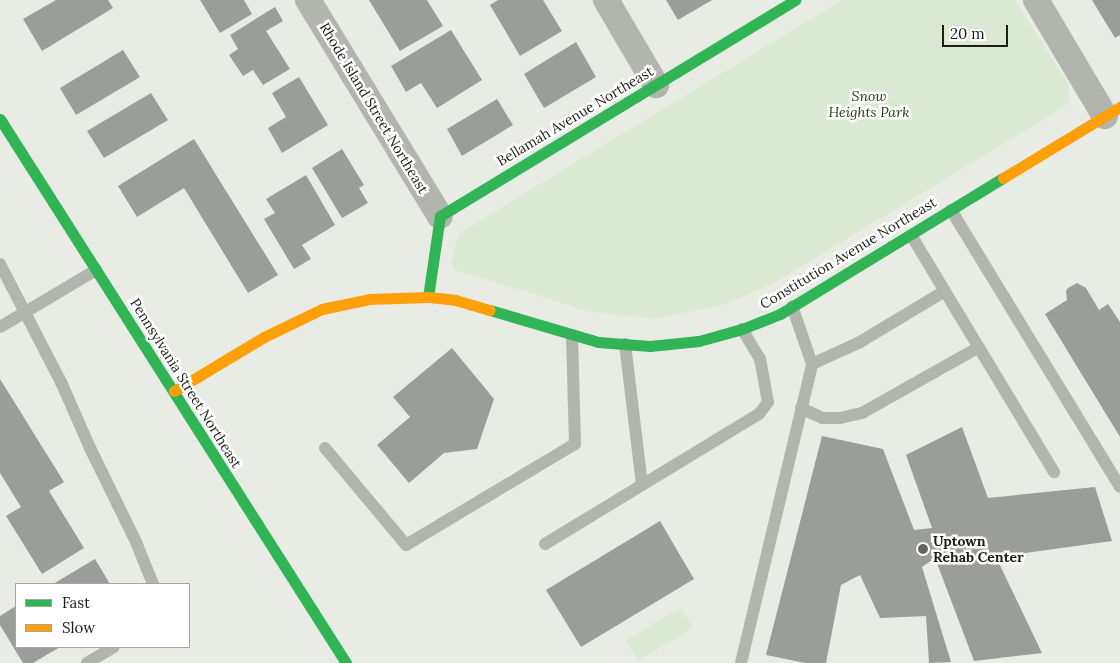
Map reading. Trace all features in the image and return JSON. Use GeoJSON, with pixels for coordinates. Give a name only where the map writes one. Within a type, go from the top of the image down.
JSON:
{"type":"FeatureCollection","features":[{"type":"Feature","properties":{"kind":"street","name":"Rhode Island Street Northeast"},"geometry":{"type":"LineString","coordinates":[[308,0],[440,216]]}},
{"type":"Feature","properties":{"kind":"street"},"geometry":{"type":"LineString","coordinates":[[606,0],[656,85]]}},
{"type":"Feature","properties":{"kind":"street","name":"Bellamah Avenue Northeast"},"geometry":{"type":"LineString","coordinates":[[440,216],[795,0]]}},
{"type":"Feature","properties":{"kind":"street"},"geometry":{"type":"LineString","coordinates":[[1036,0],[1113,111]]}},
{"type":"Feature","properties":{"kind":"street","name":"Constitution Avenue Northeast"},"geometry":{"type":"LineString","coordinates":[[174,391],[264,337],[322,309],[368,299],[428,297],[455,300],[598,342],[650,346],[700,341],[742,329],[792,306],[1113,111]]}},
{"type":"Feature","properties":{"kind":"street","name":"Pennsylvania Street Northeast"},"geometry":{"type":"LineString","coordinates":[[0,119],[346,663]]}},
{"type":"Feature","properties":{"kind":"street"},"geometry":{"type":"LineString","coordinates":[[428,297],[440,216]]}},
{"type":"Feature","properties":{"kind":"lane"},"geometry":{"type":"LineString","coordinates":[[951,210],[1120,487]]}},
{"type":"Feature","properties":{"kind":"lane"},"geometry":{"type":"LineString","coordinates":[[911,235],[1054,472]]}},
{"type":"Feature","properties":{"kind":"lane"},"geometry":{"type":"LineString","coordinates":[[0,264],[26,312],[136,542],[153,583]]}},
{"type":"Feature","properties":{"kind":"lane"},"geometry":{"type":"LineString","coordinates":[[0,327],[96,270]]}},
{"type":"Feature","properties":{"kind":"lane"},"geometry":{"type":"LineString","coordinates":[[812,364],[860,342],[945,291]]}},
{"type":"Feature","properties":{"kind":"lane"},"geometry":{"type":"LineString","coordinates":[[741,663],[812,364],[792,306]]}},
{"type":"Feature","properties":{"kind":"lane"},"geometry":{"type":"LineString","coordinates":[[545,544],[759,414],[768,402],[760,359],[742,329]]}},
{"type":"Feature","properties":{"kind":"lane"},"geometry":{"type":"LineString","coordinates":[[325,448],[406,545],[575,444],[572,335]]}},
{"type":"Feature","properties":{"kind":"lane"},"geometry":{"type":"LineString","coordinates":[[625,344],[642,485]]}},
{"type":"Feature","properties":{"kind":"lane"},"geometry":{"type":"LineString","coordinates":[[802,408],[822,418],[840,418],[862,413],[979,347]]}},
{"type":"Feature","properties":{"kind":"lane"},"geometry":{"type":"LineString","coordinates":[[87,663],[112,648]]}},
{"type":"Feature","properties":{"kind":"green space","name":"Snow Heights Park"},"geometry":{"type":"Polygon","coordinates":[[[842,0],[1015,0],[1068,84],[1070,100],[1064,107],[772,284],[726,304],[656,319],[591,312],[455,270],[451,263],[458,236],[463,231],[842,0]]]}},
{"type":"Feature","properties":{"kind":"green space"},"geometry":{"type":"Polygon","coordinates":[[[681,608],[693,628],[638,661],[626,640],[681,608]]]}},
{"type":"Feature","properties":{"kind":"building"},"geometry":{"type":"Polygon","coordinates":[[[56,0],[108,0],[113,8],[42,51],[23,19],[56,0]]]}},
{"type":"Feature","properties":{"kind":"building"},"geometry":{"type":"Polygon","coordinates":[[[200,0],[244,0],[252,14],[220,33],[200,0]]]}},
{"type":"Feature","properties":{"kind":"building"},"geometry":{"type":"Polygon","coordinates":[[[369,0],[427,0],[443,26],[400,51],[369,0]]]}},
{"type":"Feature","properties":{"kind":"building"},"geometry":{"type":"Polygon","coordinates":[[[498,0],[543,0],[562,31],[520,56],[490,5],[498,0]]]}},
{"type":"Feature","properties":{"kind":"building"},"geometry":{"type":"Polygon","coordinates":[[[666,0],[712,0],[678,20],[666,0]]]}},
{"type":"Feature","properties":{"kind":"building"},"geometry":{"type":"Polygon","coordinates":[[[1092,0],[1120,0],[1120,35],[1115,38],[1092,0]]]}},
{"type":"Feature","properties":{"kind":"building"},"geometry":{"type":"Polygon","coordinates":[[[275,7],[283,21],[266,31],[290,69],[263,85],[253,70],[243,76],[229,55],[238,49],[230,35],[275,7]]]}},
{"type":"Feature","properties":{"kind":"building"},"geometry":{"type":"Polygon","coordinates":[[[451,30],[482,80],[437,108],[421,83],[406,92],[391,66],[451,30]]]}},
{"type":"Feature","properties":{"kind":"building"},"geometry":{"type":"Polygon","coordinates":[[[576,42],[596,77],[544,108],[524,74],[576,42]]]}},
{"type":"Feature","properties":{"kind":"building"},"geometry":{"type":"Polygon","coordinates":[[[123,50],[140,77],[76,115],[60,88],[123,50]]]}},
{"type":"Feature","properties":{"kind":"building"},"geometry":{"type":"Polygon","coordinates":[[[299,77],[328,125],[282,153],[268,128],[286,117],[272,93],[299,77]]]}},
{"type":"Feature","properties":{"kind":"building"},"geometry":{"type":"Polygon","coordinates":[[[151,93],[168,120],[104,158],[87,131],[151,93]]]}},
{"type":"Feature","properties":{"kind":"building"},"geometry":{"type":"Polygon","coordinates":[[[497,99],[513,125],[462,156],[447,129],[497,99]]]}},
{"type":"Feature","properties":{"kind":"building"},"geometry":{"type":"Polygon","coordinates":[[[194,139],[278,275],[248,293],[184,188],[137,217],[118,186],[194,139]]]}},
{"type":"Feature","properties":{"kind":"building"},"geometry":{"type":"Polygon","coordinates":[[[342,149],[364,185],[359,188],[368,203],[342,218],[312,168],[342,149]]]}},
{"type":"Feature","properties":{"kind":"building"},"geometry":{"type":"Polygon","coordinates":[[[306,175],[335,225],[302,245],[311,259],[294,269],[264,219],[275,213],[266,199],[306,175]]]}},
{"type":"Feature","properties":{"kind":"building"},"geometry":{"type":"Polygon","coordinates":[[[1077,283],[1086,288],[1099,310],[1108,304],[1120,322],[1120,437],[1045,314],[1067,300],[1066,291],[1077,283]]]}},
{"type":"Feature","properties":{"kind":"building"},"geometry":{"type":"Polygon","coordinates":[[[452,348],[494,399],[477,449],[444,453],[409,483],[377,445],[410,417],[393,397],[452,348]]]}},
{"type":"Feature","properties":{"kind":"building"},"geometry":{"type":"Polygon","coordinates":[[[0,379],[64,482],[49,491],[84,548],[42,574],[6,516],[21,507],[0,473],[0,379]]]}},
{"type":"Feature","properties":{"kind":"building","name":"Uptown Rehab Center"},"geometry":{"type":"Polygon","coordinates":[[[962,427],[988,498],[1095,487],[1112,541],[996,557],[1042,653],[974,661],[935,558],[922,567],[951,662],[929,663],[926,616],[880,618],[860,575],[841,585],[826,663],[805,663],[766,655],[822,436],[883,449],[914,530],[932,528],[906,455],[962,427]]]}},
{"type":"Feature","properties":{"kind":"building"},"geometry":{"type":"Polygon","coordinates":[[[660,521],[694,579],[581,647],[546,590],[660,521]]]}},
{"type":"Feature","properties":{"kind":"building"},"geometry":{"type":"Polygon","coordinates":[[[95,559],[109,583],[55,583],[95,559]]]}},
{"type":"Feature","properties":{"kind":"building"},"geometry":{"type":"Polygon","coordinates":[[[15,607],[15,648],[58,648],[33,663],[23,663],[0,625],[0,616],[15,607]]]}},
{"type":"Feature","properties":{"kind":"traffic: fast"},"geometry":{"type":"LineString","coordinates":[[428,297],[440,216],[795,0]]}},
{"type":"Feature","properties":{"kind":"traffic: fast"},"geometry":{"type":"LineString","coordinates":[[0,119],[346,663]]}},
{"type":"Feature","properties":{"kind":"traffic: fast"},"geometry":{"type":"LineString","coordinates":[[490,310],[598,342],[650,346],[699,341],[742,329],[780,314],[1003,178]]}},
{"type":"Feature","properties":{"kind":"traffic: slow"},"geometry":{"type":"LineString","coordinates":[[1003,178],[1120,107]]}},
{"type":"Feature","properties":{"kind":"traffic: slow"},"geometry":{"type":"LineString","coordinates":[[174,391],[264,337],[322,309],[369,299],[428,297],[455,300],[490,310]]}},
{"type":"Feature","properties":{"kind":"place","name":"Uptown Rehab Center"},"geometry":{"type":"Point","coordinates":[923,549]}}]}
